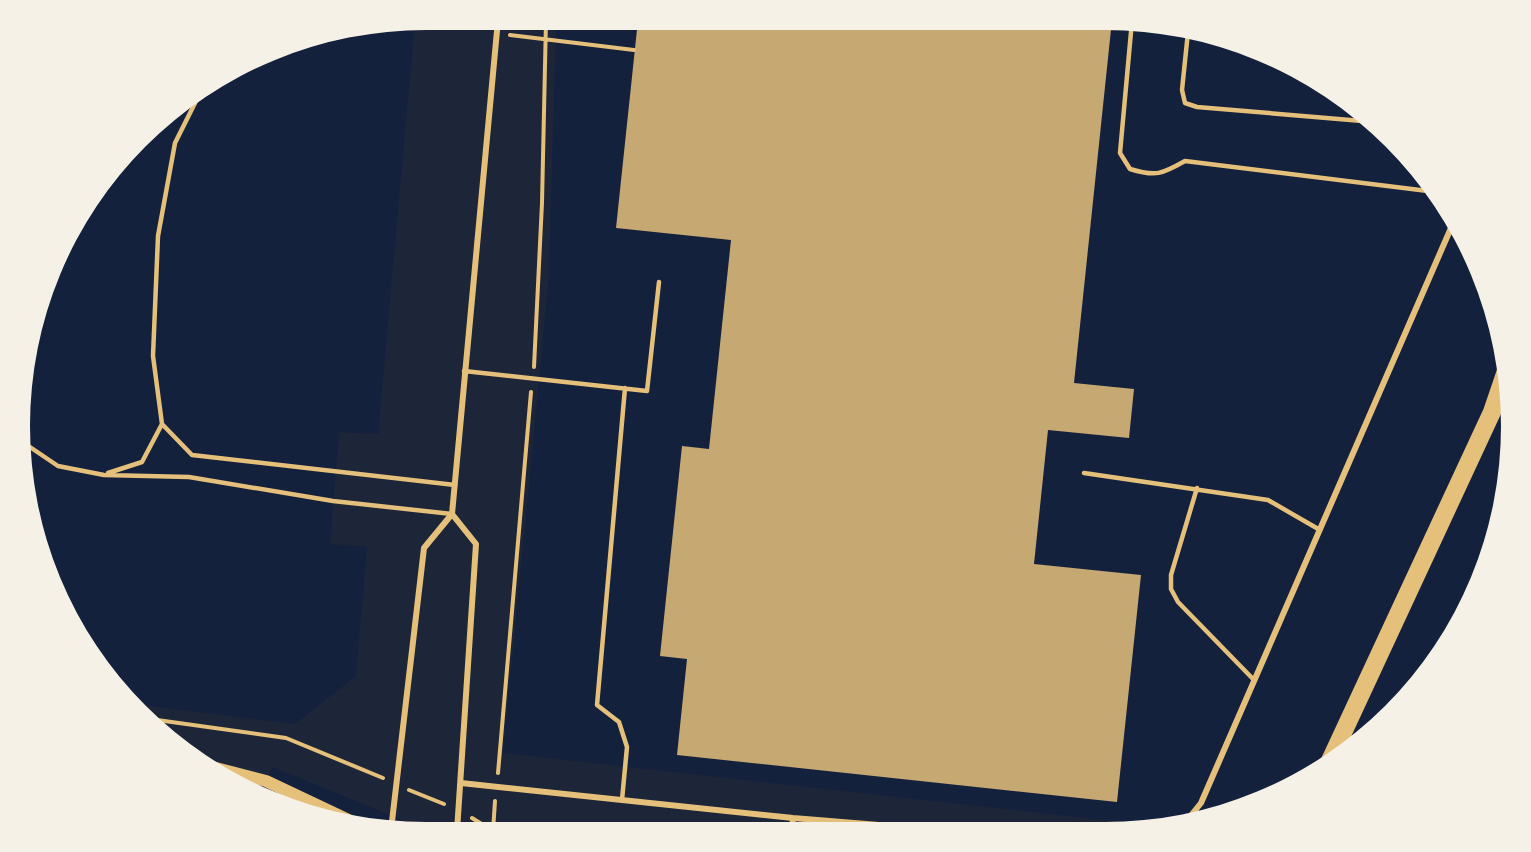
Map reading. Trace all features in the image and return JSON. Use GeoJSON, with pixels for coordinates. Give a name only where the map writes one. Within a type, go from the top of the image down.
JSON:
{"type":"FeatureCollection","features":[{"type":"Feature","properties":{"kind":"highway"},"geometry":{"type":"LineString","coordinates":[[1336,747],[1492,412],[1499,391]]}},
{"type":"Feature","properties":{"kind":"main road"},"geometry":{"type":"LineString","coordinates":[[236,773],[266,781],[326,809]]}},
{"type":"Feature","properties":{"kind":"street"},"geometry":{"type":"LineString","coordinates":[[393,820],[424,548],[452,514],[497,30]]}},
{"type":"Feature","properties":{"kind":"street"},"geometry":{"type":"LineString","coordinates":[[1194,812],[1201,803],[1450,231]]}},
{"type":"Feature","properties":{"kind":"street"},"geometry":{"type":"LineString","coordinates":[[452,514],[476,544],[458,822]]}},
{"type":"Feature","properties":{"kind":"street"},"geometry":{"type":"LineString","coordinates":[[461,783],[842,822]]}},
{"type":"Feature","properties":{"kind":"street"},"geometry":{"type":"LineString","coordinates":[[793,818],[793,822]]}},
{"type":"Feature","properties":{"kind":"lane"},"geometry":{"type":"LineString","coordinates":[[1131,31],[1120,153],[1130,169],[1152,175],[1167,171],[1185,161],[1423,190]]}},
{"type":"Feature","properties":{"kind":"lane"},"geometry":{"type":"LineString","coordinates":[[1187,39],[1182,90],[1185,103],[1197,107],[1357,121]]}},
{"type":"Feature","properties":{"kind":"lane"},"geometry":{"type":"LineString","coordinates":[[104,475],[142,462],[162,424],[153,356],[158,237],[175,143],[194,105]]}},
{"type":"Feature","properties":{"kind":"lane"},"geometry":{"type":"LineString","coordinates":[[464,371],[646,391],[659,282]]}},
{"type":"Feature","properties":{"kind":"lane"},"geometry":{"type":"LineString","coordinates":[[622,800],[627,747],[619,722],[597,705],[625,388]]}},
{"type":"Feature","properties":{"kind":"lane"},"geometry":{"type":"LineString","coordinates":[[162,424],[192,455],[455,485]]}},
{"type":"Feature","properties":{"kind":"lane"},"geometry":{"type":"LineString","coordinates":[[31,448],[58,466],[104,475],[189,477],[333,501],[452,514]]}},
{"type":"Feature","properties":{"kind":"lane"},"geometry":{"type":"LineString","coordinates":[[1084,473],[1268,500],[1320,530]]}},
{"type":"Feature","properties":{"kind":"lane"},"geometry":{"type":"LineString","coordinates":[[1197,488],[1172,575],[1171,589],[1178,602],[1254,680]]}},
{"type":"Feature","properties":{"kind":"path"},"geometry":{"type":"LineString","coordinates":[[497,33],[634,50]]}},
{"type":"Feature","properties":{"kind":"path"},"geometry":{"type":"LineString","coordinates":[[160,720],[286,738],[376,775]]}},
{"type":"Feature","properties":{"kind":"path"},"geometry":{"type":"LineString","coordinates":[[498,773],[499,759]]}},
{"type":"Feature","properties":{"kind":"path"},"geometry":{"type":"LineString","coordinates":[[414,791],[443,804]]}},
{"type":"Feature","properties":{"kind":"path"},"geometry":{"type":"LineString","coordinates":[[494,822],[495,804]]}},
{"type":"Feature","properties":{"kind":"path"},"geometry":{"type":"LineString","coordinates":[[474,819],[479,822]]}},
{"type":"Feature","properties":{"kind":"shaded area"},"geometry":{"type":"Polygon","coordinates":[[[414,30],[556,30],[549,274],[503,753],[1117,822],[405,821],[273,767],[262,786],[228,769],[185,740],[146,706],[295,724],[356,676],[367,547],[330,544],[339,432],[378,434],[414,30]]]}},
{"type":"Feature","properties":{"kind":"building"},"geometry":{"type":"Polygon","coordinates":[[[637,30],[1111,30],[1074,383],[1134,389],[1129,438],[1048,430],[1034,564],[1141,575],[1117,802],[677,755],[687,659],[660,656],[682,446],[709,449],[731,240],[616,228],[637,30]]]}}]}
